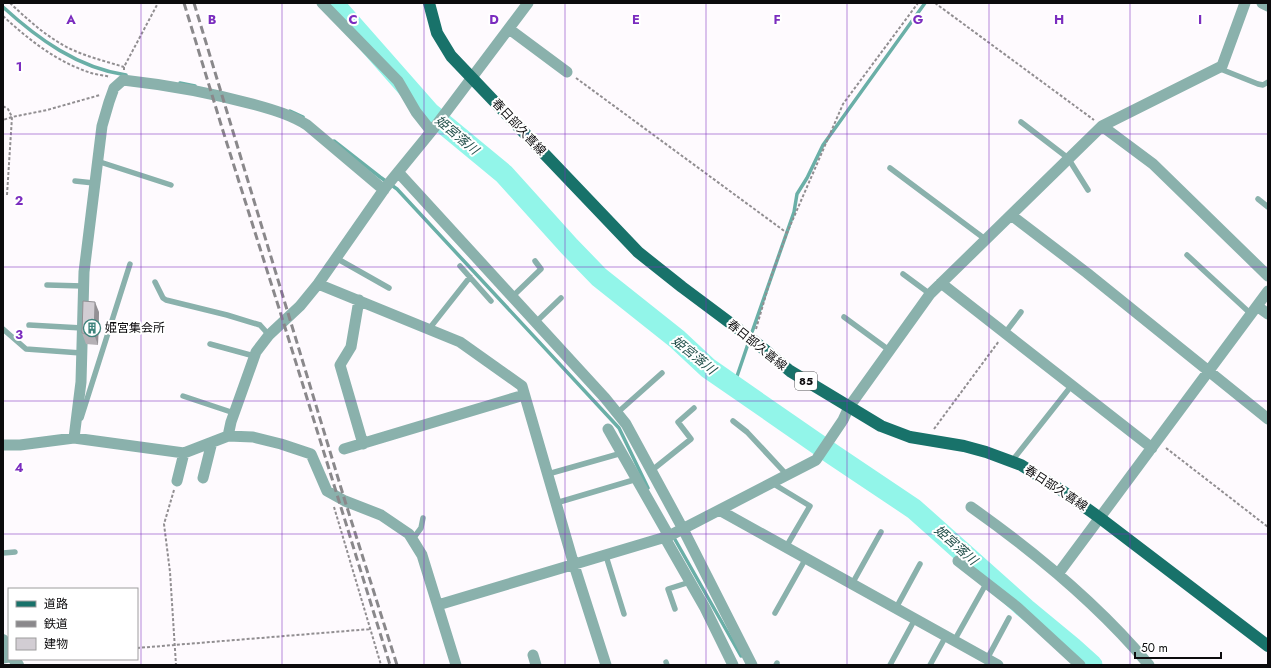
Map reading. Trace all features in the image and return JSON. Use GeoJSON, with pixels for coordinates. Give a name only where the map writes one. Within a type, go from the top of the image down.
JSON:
{"type":"FeatureCollection","features":[{"type":"Feature","properties":{"kind":"main road","name":"春日部久喜線"},"geometry":{"type":"LineString","coordinates":[[429,3],[437,33],[451,56],[470,80],[638,252],[753,340],[790,371],[881,426],[910,437],[964,446],[986,452],[1021,465],[1061,490],[1100,518],[1268,646]]}},
{"type":"Feature","properties":{"kind":"street"},"geometry":{"type":"LineString","coordinates":[[322,3],[398,81],[416,112],[433,130]]}},
{"type":"Feature","properties":{"kind":"street"},"geometry":{"type":"LineString","coordinates":[[228,436],[234,413],[256,352],[269,335],[300,306],[318,284],[385,189],[433,130],[528,3]]}},
{"type":"Feature","properties":{"kind":"street"},"geometry":{"type":"LineString","coordinates":[[438,605],[667,537],[816,460],[843,420],[849,406],[930,294],[1102,126],[1222,66],[1245,3]]}},
{"type":"Feature","properties":{"kind":"street"},"geometry":{"type":"LineString","coordinates":[[1262,3],[1268,6]]}},
{"type":"Feature","properties":{"kind":"street"},"geometry":{"type":"LineString","coordinates":[[509,29],[567,72]]}},
{"type":"Feature","properties":{"kind":"street"},"geometry":{"type":"LineString","coordinates":[[74,438],[81,382],[83,286],[97,161],[102,126],[114,88],[123,80],[197,90],[231,98],[295,117],[307,125],[385,189]]}},
{"type":"Feature","properties":{"kind":"street"},"geometry":{"type":"LineString","coordinates":[[1102,126],[1153,164],[1268,276]]}},
{"type":"Feature","properties":{"kind":"street"},"geometry":{"type":"LineString","coordinates":[[397,174],[513,296],[605,398],[626,424],[752,665]]}},
{"type":"Feature","properties":{"kind":"street"},"geometry":{"type":"LineString","coordinates":[[1011,215],[1086,272],[1268,419]]}},
{"type":"Feature","properties":{"kind":"street"},"geometry":{"type":"LineString","coordinates":[[941,283],[1072,385],[1154,445]]}},
{"type":"Feature","properties":{"kind":"street"},"geometry":{"type":"LineString","coordinates":[[318,284],[460,342],[522,386],[574,565],[606,665]]}},
{"type":"Feature","properties":{"kind":"street"},"geometry":{"type":"LineString","coordinates":[[1058,574],[1268,291]]}},
{"type":"Feature","properties":{"kind":"street"},"geometry":{"type":"LineString","coordinates":[[359,300],[352,347],[340,365],[363,444]]}},
{"type":"Feature","properties":{"kind":"street"},"geometry":{"type":"LineString","coordinates":[[1254,310],[1268,314]]}},
{"type":"Feature","properties":{"kind":"street"},"geometry":{"type":"LineString","coordinates":[[344,449],[524,395]]}},
{"type":"Feature","properties":{"kind":"street"},"geometry":{"type":"LineString","coordinates":[[608,429],[637,479],[705,608],[733,665]]}},
{"type":"Feature","properties":{"kind":"street"},"geometry":{"type":"LineString","coordinates":[[3,445],[74,438],[184,453],[228,436],[253,438],[281,444],[311,454],[327,492],[381,515],[409,534],[422,555],[456,665]]}},
{"type":"Feature","properties":{"kind":"street"},"geometry":{"type":"LineString","coordinates":[[203,478],[212,442]]}},
{"type":"Feature","properties":{"kind":"street"},"geometry":{"type":"LineString","coordinates":[[176,481],[184,453]]}},
{"type":"Feature","properties":{"kind":"street"},"geometry":{"type":"LineString","coordinates":[[971,507],[1020,543],[1058,574],[1130,642],[1149,665]]}},
{"type":"Feature","properties":{"kind":"street"},"geometry":{"type":"LineString","coordinates":[[719,510],[896,608],[950,639],[985,662],[998,665]]}},
{"type":"Feature","properties":{"kind":"street"},"geometry":{"type":"LineString","coordinates":[[958,561],[1017,607],[1080,665]]}},
{"type":"Feature","properties":{"kind":"lane"},"geometry":{"type":"LineString","coordinates":[[1218,68],[1258,84],[1268,82]]}},
{"type":"Feature","properties":{"kind":"lane"},"geometry":{"type":"LineString","coordinates":[[1021,122],[1068,158],[1088,190]]}},
{"type":"Feature","properties":{"kind":"lane"},"geometry":{"type":"LineString","coordinates":[[97,161],[171,186]]}},
{"type":"Feature","properties":{"kind":"lane"},"geometry":{"type":"LineString","coordinates":[[890,168],[985,239]]}},
{"type":"Feature","properties":{"kind":"lane"},"geometry":{"type":"LineString","coordinates":[[75,181],[94,183]]}},
{"type":"Feature","properties":{"kind":"lane"},"geometry":{"type":"LineString","coordinates":[[1258,199],[1268,207]]}},
{"type":"Feature","properties":{"kind":"lane"},"geometry":{"type":"LineString","coordinates":[[1187,255],[1254,310]]}},
{"type":"Feature","properties":{"kind":"lane"},"geometry":{"type":"LineString","coordinates":[[336,258],[388,288]]}},
{"type":"Feature","properties":{"kind":"lane"},"geometry":{"type":"LineString","coordinates":[[513,296],[541,269],[535,261]]}},
{"type":"Feature","properties":{"kind":"lane"},"geometry":{"type":"LineString","coordinates":[[74,438],[130,264]]}},
{"type":"Feature","properties":{"kind":"lane"},"geometry":{"type":"LineString","coordinates":[[460,266],[491,301]]}},
{"type":"Feature","properties":{"kind":"lane"},"geometry":{"type":"LineString","coordinates":[[903,274],[930,294]]}},
{"type":"Feature","properties":{"kind":"lane"},"geometry":{"type":"LineString","coordinates":[[429,329],[470,277]]}},
{"type":"Feature","properties":{"kind":"lane"},"geometry":{"type":"LineString","coordinates":[[155,282],[163,298],[166,300],[260,325],[269,335]]}},
{"type":"Feature","properties":{"kind":"lane"},"geometry":{"type":"LineString","coordinates":[[47,285],[83,286]]}},
{"type":"Feature","properties":{"kind":"lane"},"geometry":{"type":"LineString","coordinates":[[536,322],[562,298]]}},
{"type":"Feature","properties":{"kind":"lane"},"geometry":{"type":"LineString","coordinates":[[1004,333],[1021,312]]}},
{"type":"Feature","properties":{"kind":"lane"},"geometry":{"type":"LineString","coordinates":[[844,317],[889,350]]}},
{"type":"Feature","properties":{"kind":"lane"},"geometry":{"type":"LineString","coordinates":[[29,325],[82,328]]}},
{"type":"Feature","properties":{"kind":"lane"},"geometry":{"type":"LineString","coordinates":[[3,329],[26,348],[81,353]]}},
{"type":"Feature","properties":{"kind":"lane"},"geometry":{"type":"LineString","coordinates":[[210,344],[254,356]]}},
{"type":"Feature","properties":{"kind":"lane"},"geometry":{"type":"LineString","coordinates":[[617,413],[662,373]]}},
{"type":"Feature","properties":{"kind":"lane"},"geometry":{"type":"LineString","coordinates":[[1012,461],[1072,385]]}},
{"type":"Feature","properties":{"kind":"lane"},"geometry":{"type":"LineString","coordinates":[[183,396],[234,413]]}},
{"type":"Feature","properties":{"kind":"lane"},"geometry":{"type":"LineString","coordinates":[[651,471],[691,439],[678,422],[694,408]]}},
{"type":"Feature","properties":{"kind":"lane"},"geometry":{"type":"LineString","coordinates":[[733,421],[747,432],[787,475]]}},
{"type":"Feature","properties":{"kind":"lane"},"geometry":{"type":"LineString","coordinates":[[548,474],[622,453]]}},
{"type":"Feature","properties":{"kind":"lane"},"geometry":{"type":"LineString","coordinates":[[556,503],[637,479]]}},
{"type":"Feature","properties":{"kind":"lane"},"geometry":{"type":"LineString","coordinates":[[772,482],[810,506],[786,547]]}},
{"type":"Feature","properties":{"kind":"lane"},"geometry":{"type":"LineString","coordinates":[[412,540],[421,528],[423,518]]}},
{"type":"Feature","properties":{"kind":"lane"},"geometry":{"type":"LineString","coordinates":[[852,584],[881,532]]}},
{"type":"Feature","properties":{"kind":"lane"},"geometry":{"type":"LineString","coordinates":[[3,553],[15,552]]}},
{"type":"Feature","properties":{"kind":"lane"},"geometry":{"type":"LineString","coordinates":[[606,556],[624,614]]}},
{"type":"Feature","properties":{"kind":"lane"},"geometry":{"type":"LineString","coordinates":[[775,613],[806,558]]}},
{"type":"Feature","properties":{"kind":"lane"},"geometry":{"type":"LineString","coordinates":[[896,608],[920,564]]}},
{"type":"Feature","properties":{"kind":"lane"},"geometry":{"type":"LineString","coordinates":[[674,609],[668,589],[690,582]]}},
{"type":"Feature","properties":{"kind":"lane"},"geometry":{"type":"LineString","coordinates":[[930,665],[950,639],[986,584]]}},
{"type":"Feature","properties":{"kind":"lane"},"geometry":{"type":"LineString","coordinates":[[985,662],[1009,618]]}},
{"type":"Feature","properties":{"kind":"lane"},"geometry":{"type":"LineString","coordinates":[[890,665],[915,619]]}},
{"type":"Feature","properties":{"kind":"path"},"geometry":{"type":"LineString","coordinates":[[10,3],[29,21],[58,42],[84,55],[124,67]]}},
{"type":"Feature","properties":{"kind":"path"},"geometry":{"type":"LineString","coordinates":[[3,16],[24,35],[67,63],[91,73],[123,80],[124,67],[158,3]]}},
{"type":"Feature","properties":{"kind":"path"},"geometry":{"type":"LineString","coordinates":[[753,340],[772,274],[787,233],[842,104],[918,3]]}},
{"type":"Feature","properties":{"kind":"path"},"geometry":{"type":"LineString","coordinates":[[935,3],[1102,126]]}},
{"type":"Feature","properties":{"kind":"path"},"geometry":{"type":"LineString","coordinates":[[567,72],[787,233]]}},
{"type":"Feature","properties":{"kind":"path"},"geometry":{"type":"LineString","coordinates":[[3,120],[47,110],[100,95],[114,88]]}},
{"type":"Feature","properties":{"kind":"path"},"geometry":{"type":"LineString","coordinates":[[3,106],[8,109],[12,117],[7,195]]}},
{"type":"Feature","properties":{"kind":"path"},"geometry":{"type":"LineString","coordinates":[[926,440],[1004,333]]}},
{"type":"Feature","properties":{"kind":"path"},"geometry":{"type":"LineString","coordinates":[[1154,445],[1268,526]]}},
{"type":"Feature","properties":{"kind":"path"},"geometry":{"type":"LineString","coordinates":[[176,481],[164,524],[170,572],[176,665]]}},
{"type":"Feature","properties":{"kind":"path"},"geometry":{"type":"LineString","coordinates":[[330,493],[381,665]]}},
{"type":"Feature","properties":{"kind":"path"},"geometry":{"type":"LineString","coordinates":[[138,648],[371,629]]}},
{"type":"Feature","properties":{"kind":"building"},"geometry":{"type":"Polygon","coordinates":[[[83,301],[95,302],[94,334],[82,333],[83,301]]]}},
{"type":"Feature","properties":{"kind":"waterway","name":"姫宮落川"},"geometry":{"type":"LineString","coordinates":[[333,3],[429,112],[504,174],[599,277],[677,339],[708,368],[914,509],[1026,609],[1092,665]]}},
{"type":"Feature","properties":{"kind":"waterway"},"geometry":{"type":"LineString","coordinates":[[751,335],[794,212],[797,194],[807,178],[823,145],[925,3]]}},
{"type":"Feature","properties":{"kind":"waterway"},"geometry":{"type":"LineString","coordinates":[[3,7],[45,41],[75,59],[91,66],[126,75]]}},
{"type":"Feature","properties":{"kind":"waterway"},"geometry":{"type":"LineString","coordinates":[[180,83],[195,86]]}},
{"type":"Feature","properties":{"kind":"waterway"},"geometry":{"type":"LineString","coordinates":[[290,111],[303,117]]}},
{"type":"Feature","properties":{"kind":"waterway"},"geometry":{"type":"LineString","coordinates":[[334,141],[397,189],[619,428],[648,488]]}},
{"type":"Feature","properties":{"kind":"waterway"},"geometry":{"type":"LineString","coordinates":[[734,385],[749,341]]}},
{"type":"Feature","properties":{"kind":"waterway"},"geometry":{"type":"LineString","coordinates":[[673,536],[741,656]]}},
{"type":"Feature","properties":{"kind":"railway"},"geometry":{"type":"LineString","coordinates":[[184,3],[390,665]]}},
{"type":"Feature","properties":{"kind":"railway"},"geometry":{"type":"LineString","coordinates":[[194,3],[345,501],[397,665]]}},
{"type":"Feature","properties":{"kind":"place","name":"姫宮集会所"},"geometry":{"type":"Point","coordinates":[92,328]}}]}
